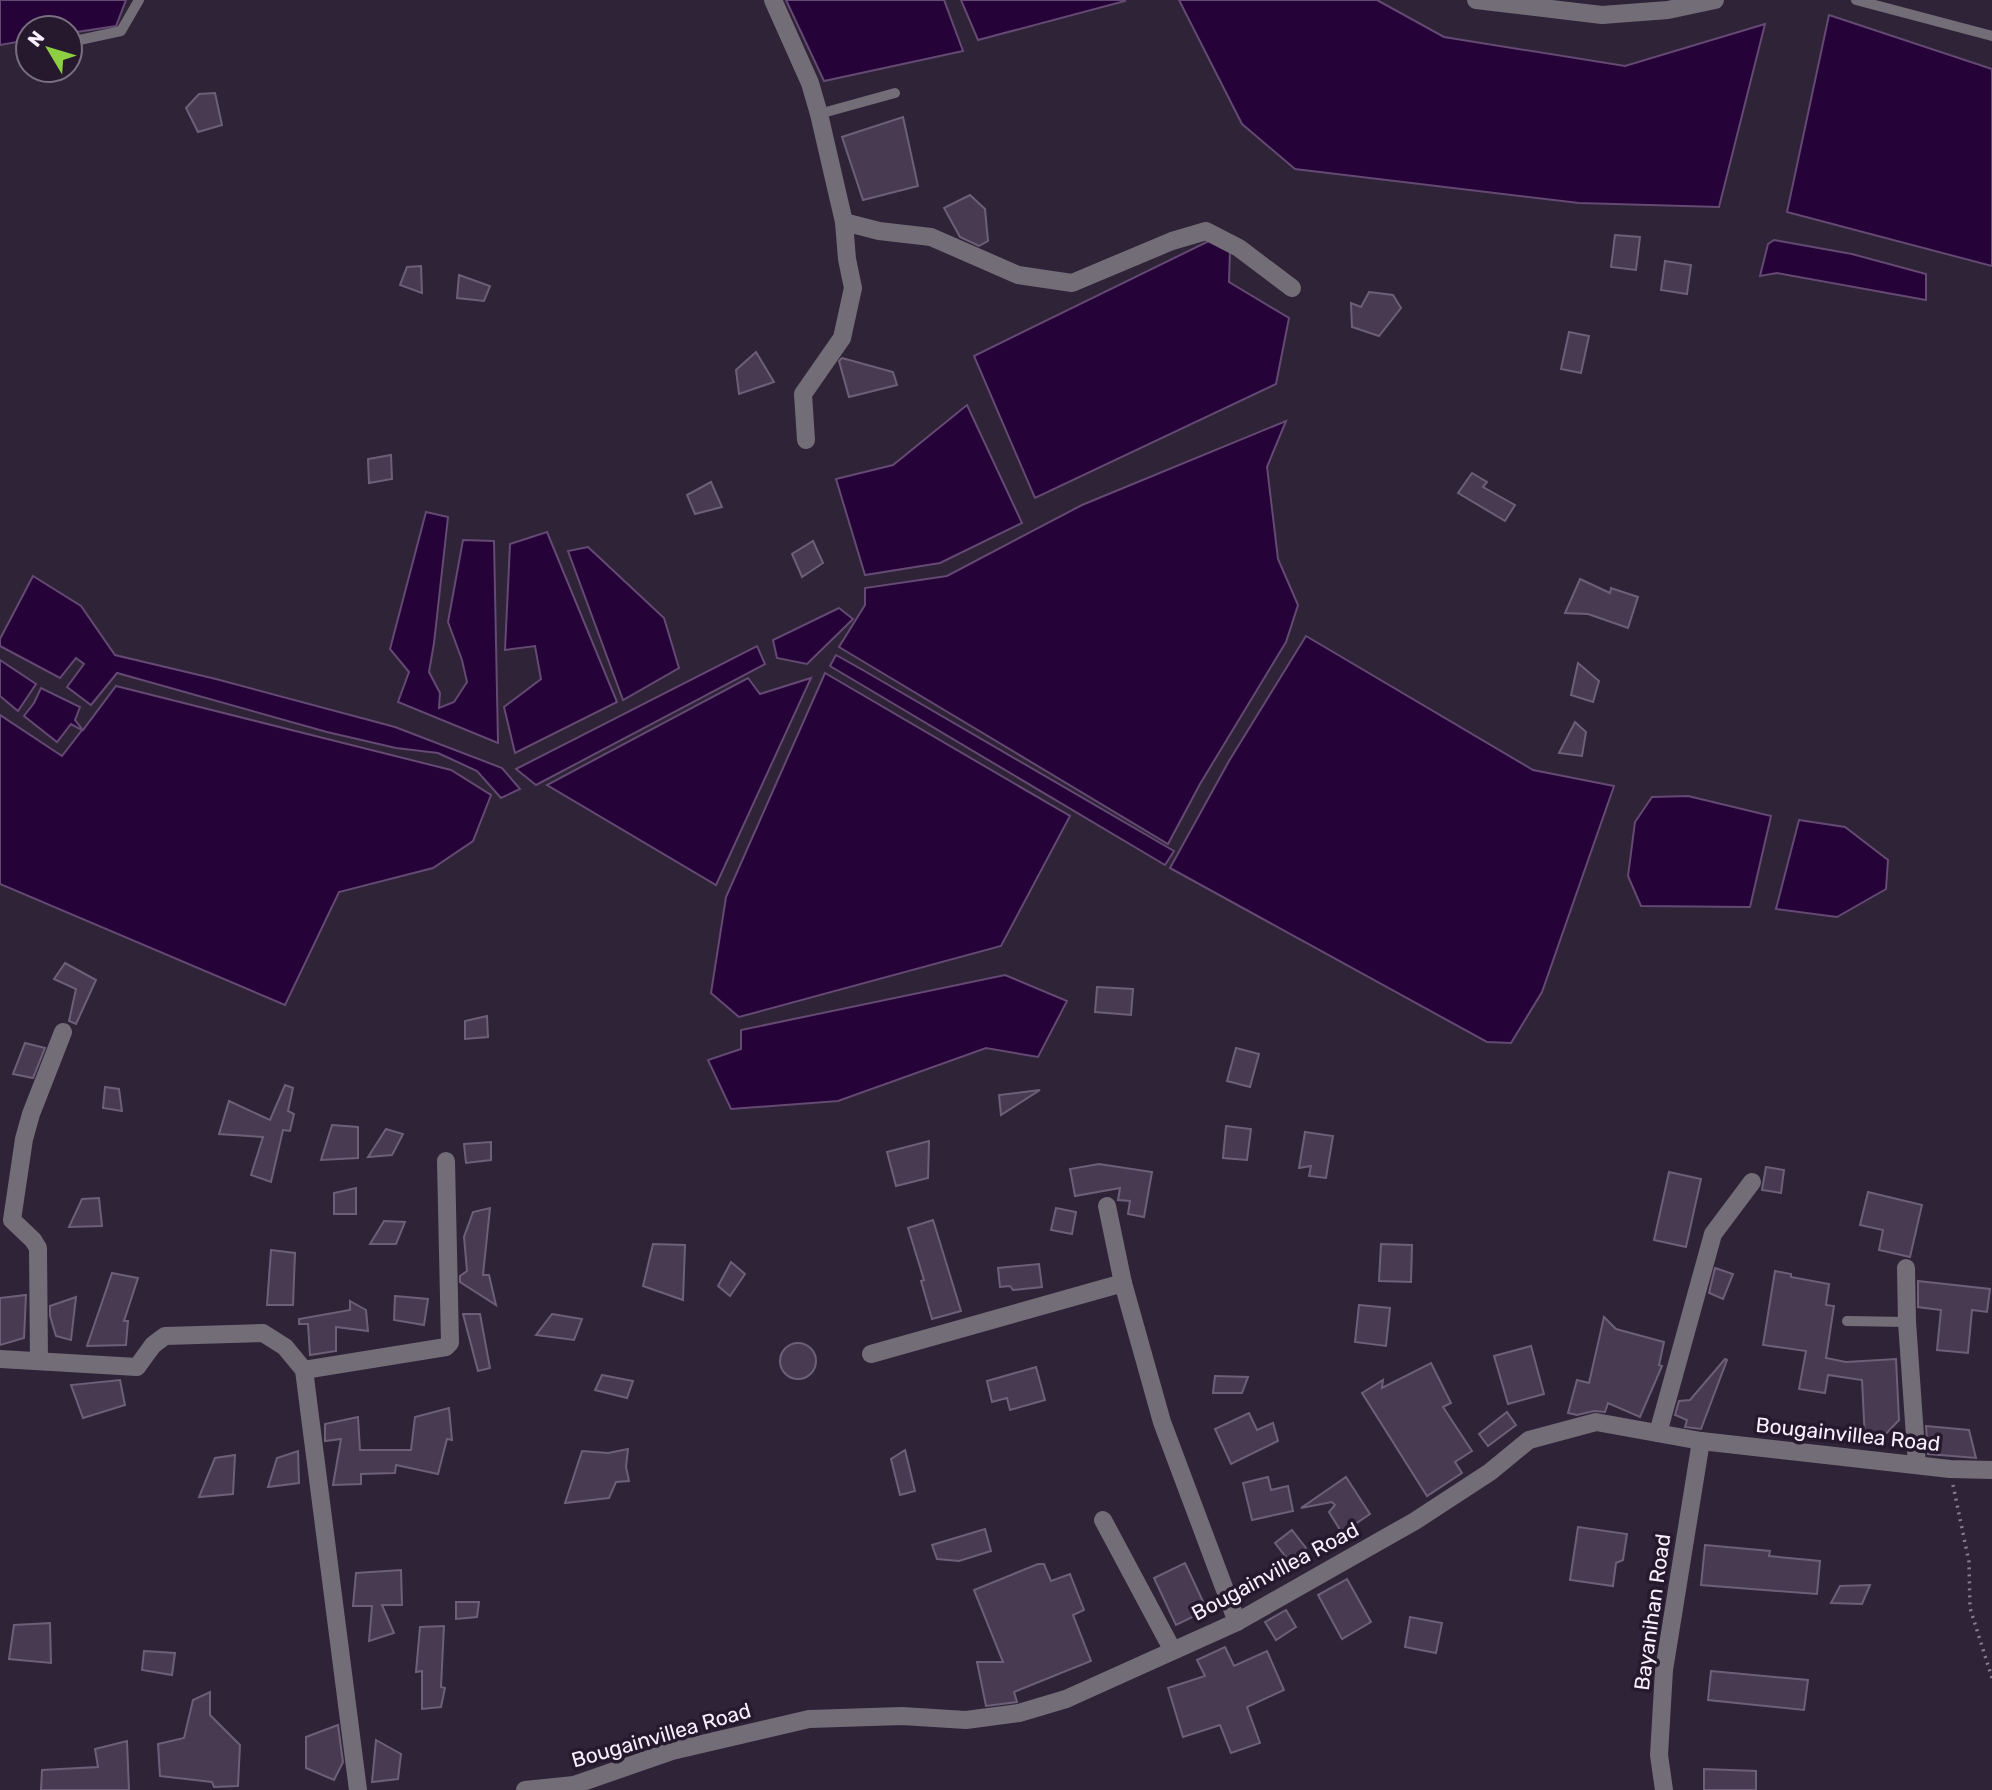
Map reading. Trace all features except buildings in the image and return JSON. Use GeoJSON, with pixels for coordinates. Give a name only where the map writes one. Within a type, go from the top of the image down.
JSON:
{"type":"FeatureCollection","features":[{"type":"Feature","properties":{"kind":"street"},"geometry":{"type":"LineString","coordinates":[[773,0],[810,83],[844,222],[853,288],[842,338],[803,394],[806,440]]}},
{"type":"Feature","properties":{"kind":"street"},"geometry":{"type":"LineString","coordinates":[[1476,0],[1602,15],[1668,10],[1715,0]]}},
{"type":"Feature","properties":{"kind":"street"},"geometry":{"type":"LineString","coordinates":[[844,222],[879,231],[931,237],[1018,275],[1072,283],[1172,241],[1206,231],[1239,248],[1292,288]]}},
{"type":"Feature","properties":{"kind":"street"},"geometry":{"type":"LineString","coordinates":[[39,1362],[38,1248],[12,1220],[24,1139],[63,1032]]}},
{"type":"Feature","properties":{"kind":"street"},"geometry":{"type":"LineString","coordinates":[[304,1370],[446,1347],[450,1343],[446,1161]]}},
{"type":"Feature","properties":{"kind":"street"},"geometry":{"type":"LineString","coordinates":[[1658,1433],[1713,1234],[1752,1182]]}},
{"type":"Feature","properties":{"kind":"street"},"geometry":{"type":"LineString","coordinates":[[1107,1206],[1124,1283],[1162,1422],[1237,1622]]}},
{"type":"Feature","properties":{"kind":"street"},"geometry":{"type":"LineString","coordinates":[[1906,1268],[1917,1465]]}},
{"type":"Feature","properties":{"kind":"street"},"geometry":{"type":"LineString","coordinates":[[871,1354],[1124,1283]]}},
{"type":"Feature","properties":{"kind":"street"},"geometry":{"type":"LineString","coordinates":[[0,1360],[137,1367],[153,1345],[165,1335],[263,1333],[285,1347],[304,1370],[358,1790]]}},
{"type":"Feature","properties":{"kind":"street","name":"Bougainvillea Road"},"geometry":{"type":"LineString","coordinates":[[525,1790],[574,1788],[672,1751],[809,1719],[902,1716],[966,1720],[1018,1713],[1066,1699],[1237,1622],[1415,1521],[1490,1472],[1530,1440],[1596,1422],[1701,1441],[1950,1469],[1992,1470]]}},
{"type":"Feature","properties":{"kind":"street","name":"Bayanihan Road"},"geometry":{"type":"LineString","coordinates":[[1664,1790],[1659,1755],[1664,1670],[1701,1441]]}},
{"type":"Feature","properties":{"kind":"street"},"geometry":{"type":"LineString","coordinates":[[1103,1520],[1172,1649]]}},
{"type":"Feature","properties":{"kind":"lane"},"geometry":{"type":"LineString","coordinates":[[84,39],[121,31],[139,0]]}},
{"type":"Feature","properties":{"kind":"lane"},"geometry":{"type":"LineString","coordinates":[[1856,0],[1992,36]]}},
{"type":"Feature","properties":{"kind":"lane"},"geometry":{"type":"LineString","coordinates":[[818,114],[895,93]]}},
{"type":"Feature","properties":{"kind":"lane"},"geometry":{"type":"LineString","coordinates":[[1847,1321],[1907,1322]]}},
{"type":"Feature","properties":{"kind":"path"},"geometry":{"type":"LineString","coordinates":[[1950,1469],[1969,1562],[1970,1608],[1992,1678]]}},
{"type":"Feature","properties":{"kind":"shaded area"},"geometry":{"type":"Polygon","coordinates":[[[0,0],[126,0],[116,26],[84,31],[84,14],[14,14],[14,42],[0,45],[0,0]]]}},
{"type":"Feature","properties":{"kind":"shaded area"},"geometry":{"type":"Polygon","coordinates":[[[786,0],[944,0],[963,51],[824,81],[786,0]]]}},
{"type":"Feature","properties":{"kind":"shaded area"},"geometry":{"type":"Polygon","coordinates":[[[961,0],[1125,0],[1125,1],[978,40],[961,0]]]}},
{"type":"Feature","properties":{"kind":"shaded area"},"geometry":{"type":"Polygon","coordinates":[[[1179,0],[1377,0],[1444,37],[1625,66],[1765,24],[1719,207],[1579,203],[1295,169],[1242,124],[1179,0]]]}},
{"type":"Feature","properties":{"kind":"shaded area"},"geometry":{"type":"Polygon","coordinates":[[[1829,15],[1992,69],[1992,266],[1787,212],[1829,15]]]}},
{"type":"Feature","properties":{"kind":"shaded area"},"geometry":{"type":"Polygon","coordinates":[[[1213,239],[1230,249],[1229,282],[1289,318],[1276,384],[1035,498],[974,356],[1213,239]]]}},
{"type":"Feature","properties":{"kind":"shaded area"},"geometry":{"type":"Polygon","coordinates":[[[1774,240],[1852,254],[1926,274],[1926,300],[1777,273],[1760,276],[1768,244],[1774,240]]]}},
{"type":"Feature","properties":{"kind":"shaded area"},"geometry":{"type":"Polygon","coordinates":[[[967,405],[1022,523],[940,563],[865,575],[836,479],[893,465],[967,405]]]}},
{"type":"Feature","properties":{"kind":"shaded area"},"geometry":{"type":"Polygon","coordinates":[[[1286,421],[1267,467],[1278,559],[1298,605],[1286,642],[1200,784],[1168,844],[839,647],[865,605],[865,588],[947,576],[1082,505],[1286,421]]]}},
{"type":"Feature","properties":{"kind":"shaded area"},"geometry":{"type":"Polygon","coordinates":[[[426,512],[448,517],[429,672],[440,693],[439,708],[454,702],[467,682],[448,622],[463,540],[494,541],[498,743],[398,702],[409,672],[390,649],[426,512]]]}},
{"type":"Feature","properties":{"kind":"shaded area"},"geometry":{"type":"Polygon","coordinates":[[[547,532],[617,702],[515,753],[504,707],[541,679],[535,646],[505,650],[510,544],[547,532]]]}},
{"type":"Feature","properties":{"kind":"shaded area"},"geometry":{"type":"Polygon","coordinates":[[[588,547],[664,618],[679,668],[623,700],[568,551],[588,547]]]}},
{"type":"Feature","properties":{"kind":"shaded area"},"geometry":{"type":"Polygon","coordinates":[[[33,576],[81,606],[115,655],[395,727],[502,768],[520,789],[501,798],[477,771],[438,753],[396,748],[327,732],[117,673],[91,705],[67,687],[84,664],[76,658],[60,678],[0,646],[0,639],[33,576]]]}},
{"type":"Feature","properties":{"kind":"shaded area"},"geometry":{"type":"Polygon","coordinates":[[[839,608],[853,619],[807,664],[777,658],[773,640],[839,608]]]}},
{"type":"Feature","properties":{"kind":"shaded area"},"geometry":{"type":"Polygon","coordinates":[[[1306,636],[1533,770],[1614,786],[1542,992],[1511,1043],[1487,1042],[1170,868],[1229,761],[1306,636]]]}},
{"type":"Feature","properties":{"kind":"shaded area"},"geometry":{"type":"Polygon","coordinates":[[[757,646],[765,664],[536,785],[516,769],[757,646]]]}},
{"type":"Feature","properties":{"kind":"shaded area"},"geometry":{"type":"Polygon","coordinates":[[[836,655],[1174,851],[1165,865],[830,666],[836,655]]]}},
{"type":"Feature","properties":{"kind":"shaded area"},"geometry":{"type":"Polygon","coordinates":[[[0,660],[36,684],[18,711],[0,696],[0,660]]]}},
{"type":"Feature","properties":{"kind":"shaded area"},"geometry":{"type":"Polygon","coordinates":[[[825,673],[1070,816],[1001,946],[739,1017],[711,993],[726,897],[825,673]]]}},
{"type":"Feature","properties":{"kind":"shaded area"},"geometry":{"type":"Polygon","coordinates":[[[748,678],[760,694],[811,678],[716,885],[547,785],[748,678]]]}},
{"type":"Feature","properties":{"kind":"shaded area"},"geometry":{"type":"Polygon","coordinates":[[[116,686],[451,770],[491,795],[473,841],[433,868],[339,892],[285,1005],[0,884],[0,715],[62,756],[82,730],[71,724],[57,742],[24,716],[41,688],[80,707],[75,720],[83,730],[116,686]]]}},
{"type":"Feature","properties":{"kind":"shaded area"},"geometry":{"type":"Polygon","coordinates":[[[1688,796],[1771,816],[1750,907],[1641,906],[1628,876],[1635,822],[1652,797],[1688,796]]]}},
{"type":"Feature","properties":{"kind":"shaded area"},"geometry":{"type":"Polygon","coordinates":[[[1799,820],[1845,827],[1888,860],[1886,889],[1837,917],[1776,909],[1799,820]]]}},
{"type":"Feature","properties":{"kind":"shaded area"},"geometry":{"type":"Polygon","coordinates":[[[1005,975],[1067,1001],[1038,1057],[986,1048],[838,1101],[731,1109],[708,1060],[741,1049],[741,1030],[1005,975]]]}}]}
